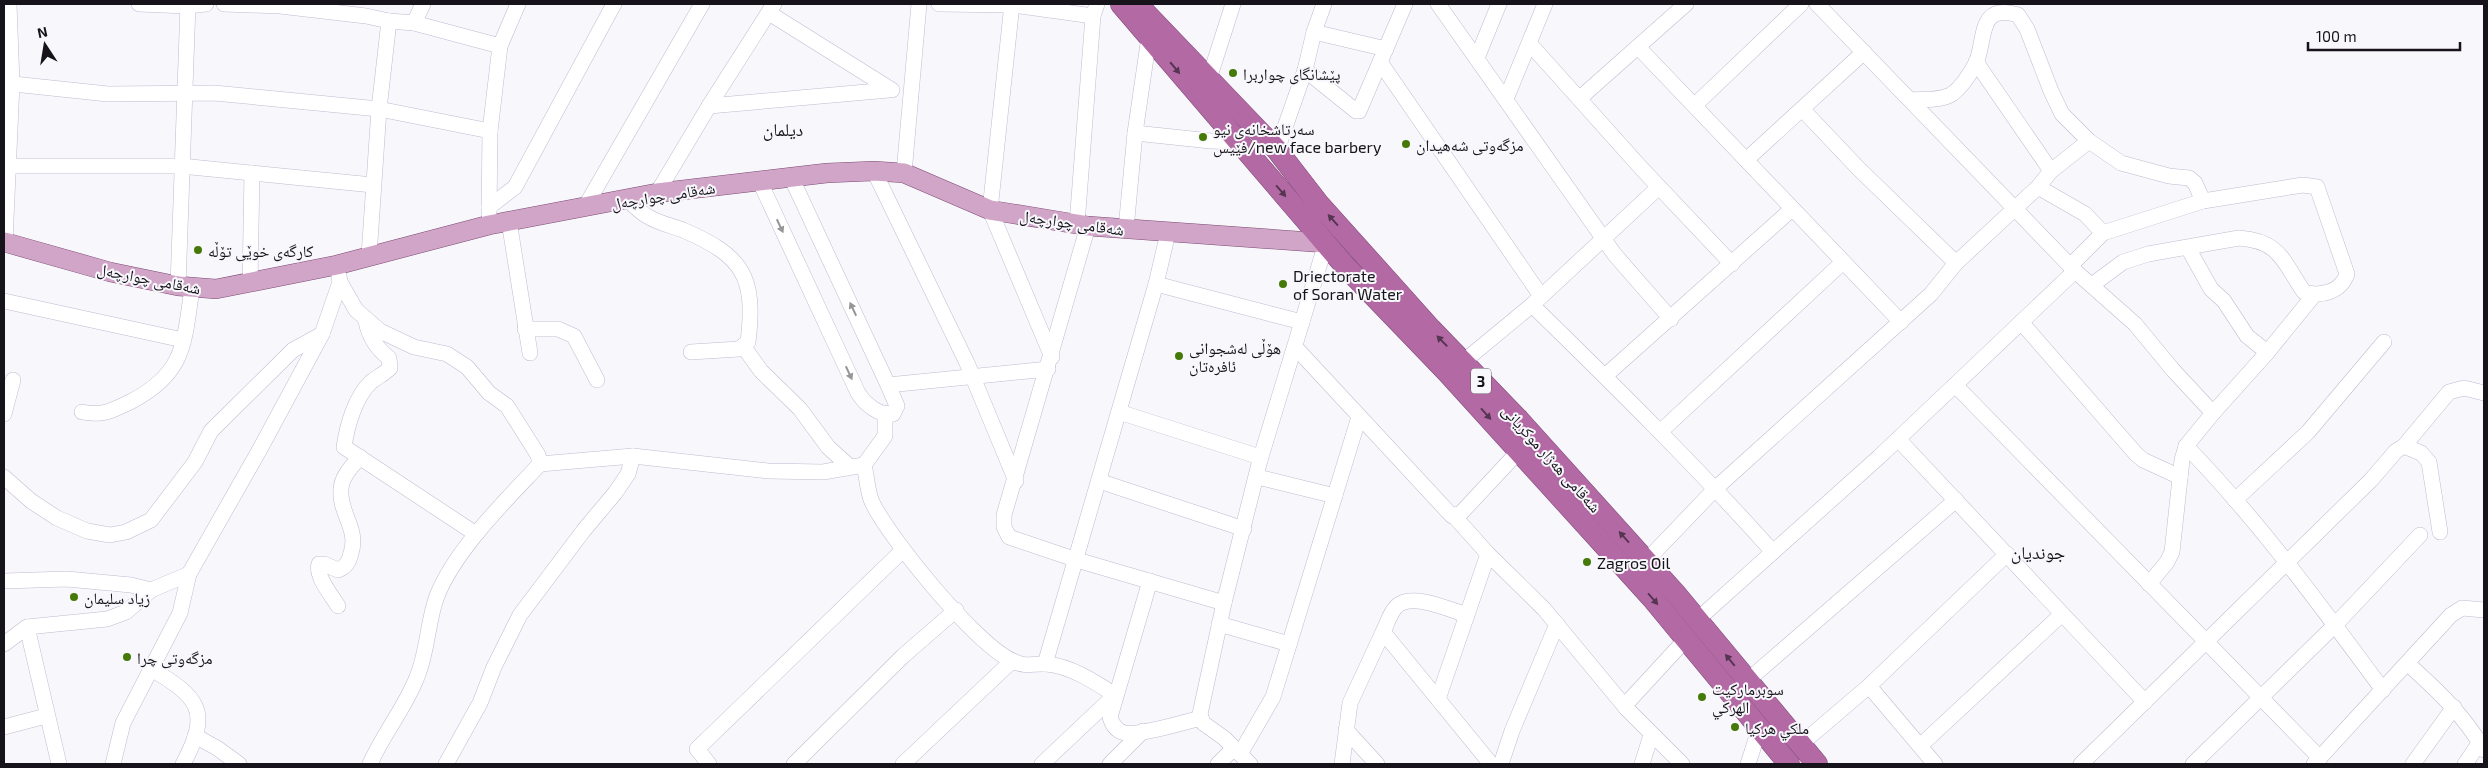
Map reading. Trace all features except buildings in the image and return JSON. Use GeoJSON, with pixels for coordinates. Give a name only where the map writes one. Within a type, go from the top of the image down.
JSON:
{"type":"FeatureCollection","features":[{"type":"Feature","properties":{"kind":"highway","name":"شەقامی ھەژار موکریانی"},"geometry":{"type":"LineString","coordinates":[[1121,4],[1326,243],[1646,561],[1817,764]]}},
{"type":"Feature","properties":{"kind":"highway","name":"شەقامی ھەژار موکریانی"},"geometry":{"type":"LineString","coordinates":[[1137,4],[1277,150],[1318,202],[1463,362],[1512,427],[1519,451],[1687,638],[1759,730],[1789,764]]}},
{"type":"Feature","properties":{"kind":"main road","name":"شەقامی چوارچەل"},"geometry":{"type":"LineString","coordinates":[[4,242],[110,272],[185,287],[216,289],[250,283],[338,273],[369,256],[489,216],[509,221],[657,194],[791,177],[874,171],[904,173],[990,210],[1083,225],[1168,233],[1326,243]]}},
{"type":"Feature","properties":{"kind":"street"},"geometry":{"type":"LineString","coordinates":[[4,242],[9,4]]}},
{"type":"Feature","properties":{"kind":"street"},"geometry":{"type":"LineString","coordinates":[[139,4],[206,4]]}},
{"type":"Feature","properties":{"kind":"street"},"geometry":{"type":"LineString","coordinates":[[224,4],[281,5],[414,23],[500,46]]}},
{"type":"Feature","properties":{"kind":"street"},"geometry":{"type":"LineString","coordinates":[[414,23],[423,4]]}},
{"type":"Feature","properties":{"kind":"street"},"geometry":{"type":"LineString","coordinates":[[489,216],[490,131],[500,46],[518,4]]}},
{"type":"Feature","properties":{"kind":"street"},"geometry":{"type":"LineString","coordinates":[[489,216],[515,187],[614,4]]}},
{"type":"Feature","properties":{"kind":"street"},"geometry":{"type":"LineString","coordinates":[[585,207],[702,4]]}},
{"type":"Feature","properties":{"kind":"street"},"geometry":{"type":"LineString","coordinates":[[904,173],[918,4]]}},
{"type":"Feature","properties":{"kind":"street"},"geometry":{"type":"LineString","coordinates":[[939,4],[1012,5],[1095,10],[1083,225],[1050,363],[1016,481],[1004,515],[1004,526],[1010,537],[1077,560],[1224,603]]}},
{"type":"Feature","properties":{"kind":"street"},"geometry":{"type":"LineString","coordinates":[[1209,79],[1233,4]]}},
{"type":"Feature","properties":{"kind":"street"},"geometry":{"type":"LineString","coordinates":[[1277,150],[1305,70],[1314,32],[1324,4]]}},
{"type":"Feature","properties":{"kind":"street"},"geometry":{"type":"LineString","coordinates":[[1305,70],[1358,112],[1362,108],[1405,4]]}},
{"type":"Feature","properties":{"kind":"street"},"geometry":{"type":"LineString","coordinates":[[1438,4],[1615,255],[1671,319]]}},
{"type":"Feature","properties":{"kind":"street"},"geometry":{"type":"LineString","coordinates":[[1477,58],[1499,4]]}},
{"type":"Feature","properties":{"kind":"street"},"geometry":{"type":"LineString","coordinates":[[1506,99],[1546,4]]}},
{"type":"Feature","properties":{"kind":"street"},"geometry":{"type":"LineString","coordinates":[[1580,98],[1685,4]]}},
{"type":"Feature","properties":{"kind":"street"},"geometry":{"type":"LineString","coordinates":[[1695,105],[1800,4]]}},
{"type":"Feature","properties":{"kind":"street"},"geometry":{"type":"LineString","coordinates":[[1817,4],[2072,268],[2135,324],[2173,370],[2213,413]]}},
{"type":"Feature","properties":{"kind":"street"},"geometry":{"type":"LineString","coordinates":[[82,412],[98,415],[113,410],[156,386],[176,364],[183,340],[185,287],[181,166],[187,5]]}},
{"type":"Feature","properties":{"kind":"street"},"geometry":{"type":"LineString","coordinates":[[1012,5],[990,210],[1050,363]]}},
{"type":"Feature","properties":{"kind":"street"},"geometry":{"type":"LineString","coordinates":[[657,194],[709,106],[772,8],[889,90]]}},
{"type":"Feature","properties":{"kind":"street"},"geometry":{"type":"LineString","coordinates":[[1910,100],[1936,99],[1951,95],[1962,84],[1976,62],[1982,32],[1988,21],[1995,15],[2009,12],[2018,15],[2027,29],[2062,114],[2089,141],[2121,164],[2169,176],[2189,178],[2195,183],[2202,201]]}},
{"type":"Feature","properties":{"kind":"street"},"geometry":{"type":"LineString","coordinates":[[369,256],[379,109],[389,21]]}},
{"type":"Feature","properties":{"kind":"street"},"geometry":{"type":"LineString","coordinates":[[1314,32],[1383,56],[1537,300],[1605,376],[1716,488],[1772,552]]}},
{"type":"Feature","properties":{"kind":"street"},"geometry":{"type":"LineString","coordinates":[[1126,229],[1135,133],[1149,37]]}},
{"type":"Feature","properties":{"kind":"street"},"geometry":{"type":"LineString","coordinates":[[1530,44],[1659,188],[1732,264]]}},
{"type":"Feature","properties":{"kind":"street"},"geometry":{"type":"LineString","coordinates":[[1638,47],[1901,322]]}},
{"type":"Feature","properties":{"kind":"street"},"geometry":{"type":"LineString","coordinates":[[1746,160],[1864,52]]}},
{"type":"Feature","properties":{"kind":"street"},"geometry":{"type":"LineString","coordinates":[[1976,62],[2051,171]]}},
{"type":"Feature","properties":{"kind":"street"},"geometry":{"type":"LineString","coordinates":[[8,83],[108,94],[214,93],[379,109],[490,131]]}},
{"type":"Feature","properties":{"kind":"street"},"geometry":{"type":"LineString","coordinates":[[709,106],[889,90],[910,94]]}},
{"type":"Feature","properties":{"kind":"street"},"geometry":{"type":"LineString","coordinates":[[1802,109],[1859,169],[1956,264]]}},
{"type":"Feature","properties":{"kind":"street"},"geometry":{"type":"LineString","coordinates":[[1135,133],[1238,142]]}},
{"type":"Feature","properties":{"kind":"street"},"geometry":{"type":"LineString","coordinates":[[1646,561],[1716,488],[1901,322],[1931,294],[1956,264],[2038,187],[2051,171],[2089,141]]}},
{"type":"Feature","properties":{"kind":"street"},"geometry":{"type":"LineString","coordinates":[[6,166],[181,166],[373,184]]}},
{"type":"Feature","properties":{"kind":"street"},"geometry":{"type":"LineString","coordinates":[[874,171],[972,375],[1016,481]]}},
{"type":"Feature","properties":{"kind":"street"},"geometry":{"type":"LineString","coordinates":[[250,283],[252,173]]}},
{"type":"Feature","properties":{"kind":"street"},"geometry":{"type":"LineString","coordinates":[[760,182],[858,392],[872,407],[885,414],[895,412],[897,406],[888,385],[791,177]]}},
{"type":"Feature","properties":{"kind":"street"},"geometry":{"type":"LineString","coordinates":[[1697,620],[1898,439],[2021,322],[2102,234],[2202,201],[2303,185],[2317,187],[2347,274],[2345,280],[2337,288],[2314,295],[2304,292],[2284,258],[2274,248],[2252,239],[2238,238],[2148,254],[2123,262],[2092,285]]}},
{"type":"Feature","properties":{"kind":"street"},"geometry":{"type":"LineString","coordinates":[[2038,187],[2085,214],[2102,234]]}},
{"type":"Feature","properties":{"kind":"street"},"geometry":{"type":"LineString","coordinates":[[1463,362],[1537,300],[1659,188]]}},
{"type":"Feature","properties":{"kind":"street"},"geometry":{"type":"LineString","coordinates":[[627,199],[648,217],[702,238],[724,251],[737,263],[745,275],[750,298],[748,342],[739,349],[690,352]]}},
{"type":"Feature","properties":{"kind":"street"},"geometry":{"type":"LineString","coordinates":[[1605,376],[1792,209]]}},
{"type":"Feature","properties":{"kind":"street"},"geometry":{"type":"LineString","coordinates":[[509,221],[530,353]]}},
{"type":"Feature","properties":{"kind":"street"},"geometry":{"type":"LineString","coordinates":[[1045,664],[1100,482],[1156,284],[1168,233]]}},
{"type":"Feature","properties":{"kind":"street"},"geometry":{"type":"LineString","coordinates":[[1241,755],[1203,723],[1200,714],[1219,624],[1258,477],[1260,460],[1296,348],[1326,243]]}},
{"type":"Feature","properties":{"kind":"street"},"geometry":{"type":"LineString","coordinates":[[2188,248],[2211,289],[2224,301],[2247,336],[2262,348],[2266,354]]}},
{"type":"Feature","properties":{"kind":"street"},"geometry":{"type":"LineString","coordinates":[[1660,432],[1843,262]]}},
{"type":"Feature","properties":{"kind":"street"},"geometry":{"type":"LineString","coordinates":[[338,273],[356,310],[366,321],[400,342],[457,358],[489,392],[508,406],[538,455],[540,464]]}},
{"type":"Feature","properties":{"kind":"street"},"geometry":{"type":"LineString","coordinates":[[114,764],[123,723],[180,613],[189,574],[260,449],[322,334],[338,273]]}},
{"type":"Feature","properties":{"kind":"street"},"geometry":{"type":"LineString","coordinates":[[1156,284],[1302,322]]}},
{"type":"Feature","properties":{"kind":"street"},"geometry":{"type":"LineString","coordinates":[[2149,584],[2167,562],[2172,552],[2180,477],[2186,446],[2266,354],[2314,295]]}},
{"type":"Feature","properties":{"kind":"street"},"geometry":{"type":"LineString","coordinates":[[4,301],[183,340]]}},
{"type":"Feature","properties":{"kind":"street"},"geometry":{"type":"LineString","coordinates":[[366,321],[369,335],[391,362],[390,368],[365,390],[347,426],[344,446],[476,534]]}},
{"type":"Feature","properties":{"kind":"street"},"geometry":{"type":"LineString","coordinates":[[2021,322],[2136,454],[2143,460],[2180,477]]}},
{"type":"Feature","properties":{"kind":"street"},"geometry":{"type":"LineString","coordinates":[[525,329],[558,329],[574,336],[597,380]]}},
{"type":"Feature","properties":{"kind":"street"},"geometry":{"type":"LineString","coordinates":[[4,477],[31,501],[57,518],[87,531],[110,535],[126,532],[151,520],[195,462],[211,431],[292,350],[322,334]]}},
{"type":"Feature","properties":{"kind":"street"},"geometry":{"type":"LineString","coordinates":[[2235,500],[2308,432],[2384,342]]}},
{"type":"Feature","properties":{"kind":"street"},"geometry":{"type":"LineString","coordinates":[[743,346],[761,371],[800,409],[828,447],[857,466],[871,500],[890,534],[980,636],[1012,661],[1031,666],[1045,664],[1064,668],[1092,680],[1116,695]]}},
{"type":"Feature","properties":{"kind":"street"},"geometry":{"type":"LineString","coordinates":[[1296,348],[1444,510],[1454,516],[1488,554],[1557,624],[1626,708],[1682,764]]}},
{"type":"Feature","properties":{"kind":"street"},"geometry":{"type":"LineString","coordinates":[[888,385],[1050,363]]}},
{"type":"Feature","properties":{"kind":"street"},"geometry":{"type":"LineString","coordinates":[[4,414],[13,380]]}},
{"type":"Feature","properties":{"kind":"street"},"geometry":{"type":"LineString","coordinates":[[1955,384],[2260,698],[2317,761],[2451,614],[2462,608],[2484,610]]}},
{"type":"Feature","properties":{"kind":"street"},"geometry":{"type":"LineString","coordinates":[[2081,764],[2371,480],[2396,450],[2404,446],[2449,392],[2464,388],[2484,393]]}},
{"type":"Feature","properties":{"kind":"street"},"geometry":{"type":"LineString","coordinates":[[1119,412],[1257,456],[1260,460]]}},
{"type":"Feature","properties":{"kind":"street"},"geometry":{"type":"LineString","coordinates":[[370,764],[404,707],[418,676],[426,649],[429,621],[438,594],[476,534],[540,464],[632,456],[761,471],[822,472],[857,466],[885,436],[885,414]]}},
{"type":"Feature","properties":{"kind":"street"},"geometry":{"type":"LineString","coordinates":[[1218,764],[1241,755],[1273,697],[1359,417]]}},
{"type":"Feature","properties":{"kind":"street"},"geometry":{"type":"LineString","coordinates":[[1898,439],[2144,702]]}},
{"type":"Feature","properties":{"kind":"street"},"geometry":{"type":"LineString","coordinates":[[2186,446],[2288,562],[2383,690]]}},
{"type":"Feature","properties":{"kind":"street"},"geometry":{"type":"LineString","coordinates":[[2404,446],[2421,453],[2428,462],[2440,532]]}},
{"type":"Feature","properties":{"kind":"street"},"geometry":{"type":"LineString","coordinates":[[1454,516],[1461,513],[1519,451]]}},
{"type":"Feature","properties":{"kind":"street"},"geometry":{"type":"LineString","coordinates":[[446,764],[480,703],[494,667],[520,615],[584,530],[615,493],[628,474],[632,456]]}},
{"type":"Feature","properties":{"kind":"street"},"geometry":{"type":"LineString","coordinates":[[338,606],[318,567],[319,564],[324,564],[338,570],[345,567],[350,558],[354,546],[354,532],[341,490],[348,471],[360,457]]}},
{"type":"Feature","properties":{"kind":"street"},"geometry":{"type":"LineString","coordinates":[[1258,477],[1335,496]]}},
{"type":"Feature","properties":{"kind":"street"},"geometry":{"type":"LineString","coordinates":[[1100,482],[1244,529]]}},
{"type":"Feature","properties":{"kind":"street"},"geometry":{"type":"LineString","coordinates":[[1747,681],[1956,500]]}},
{"type":"Feature","properties":{"kind":"street"},"geometry":{"type":"LineString","coordinates":[[2193,764],[2335,624],[2420,535]]}},
{"type":"Feature","properties":{"kind":"street"},"geometry":{"type":"LineString","coordinates":[[709,764],[697,749],[903,550]]}},
{"type":"Feature","properties":{"kind":"street"},"geometry":{"type":"LineString","coordinates":[[1438,699],[1488,554]]}},
{"type":"Feature","properties":{"kind":"street"},"geometry":{"type":"LineString","coordinates":[[1801,744],[1869,686],[2007,554]]}},
{"type":"Feature","properties":{"kind":"street"},"geometry":{"type":"LineString","coordinates":[[4,644],[27,628],[107,619],[126,612],[151,590],[189,574]]}},
{"type":"Feature","properties":{"kind":"street"},"geometry":{"type":"LineString","coordinates":[[4,582],[67,578],[132,584],[151,590]]}},
{"type":"Feature","properties":{"kind":"street"},"geometry":{"type":"LineString","coordinates":[[1150,581],[1110,717],[1113,726],[1125,733],[1143,731],[1201,718]]}},
{"type":"Feature","properties":{"kind":"street"},"geometry":{"type":"LineString","coordinates":[[1342,764],[1350,703],[1396,607],[1406,601],[1417,600],[1467,615]]}},
{"type":"Feature","properties":{"kind":"street"},"geometry":{"type":"LineString","coordinates":[[794,764],[903,656],[956,610]]}},
{"type":"Feature","properties":{"kind":"street"},"geometry":{"type":"LineString","coordinates":[[1920,746],[2062,614]]}},
{"type":"Feature","properties":{"kind":"street"},"geometry":{"type":"LineString","coordinates":[[1219,624],[1289,644]]}},
{"type":"Feature","properties":{"kind":"street"},"geometry":{"type":"LineString","coordinates":[[1501,764],[1512,731],[1557,624]]}},
{"type":"Feature","properties":{"kind":"street"},"geometry":{"type":"LineString","coordinates":[[27,628],[58,764]]}},
{"type":"Feature","properties":{"kind":"street"},"geometry":{"type":"LineString","coordinates":[[1383,632],[1491,764]]}},
{"type":"Feature","properties":{"kind":"street"},"geometry":{"type":"LineString","coordinates":[[1626,708],[1627,702],[1687,638]]}},
{"type":"Feature","properties":{"kind":"street"},"geometry":{"type":"LineString","coordinates":[[907,763],[1012,661]]}},
{"type":"Feature","properties":{"kind":"street"},"geometry":{"type":"LineString","coordinates":[[2406,663],[2454,707],[2482,746],[2466,764]]}},
{"type":"Feature","properties":{"kind":"street"},"geometry":{"type":"LineString","coordinates":[[150,668],[177,684],[195,703],[199,724],[183,764]]}},
{"type":"Feature","properties":{"kind":"street"},"geometry":{"type":"LineString","coordinates":[[1869,686],[1935,764]]}},
{"type":"Feature","properties":{"kind":"street"},"geometry":{"type":"LineString","coordinates":[[1042,764],[1116,695]]}},
{"type":"Feature","properties":{"kind":"street"},"geometry":{"type":"LineString","coordinates":[[2413,764],[2454,707]]}},
{"type":"Feature","properties":{"kind":"street"},"geometry":{"type":"LineString","coordinates":[[4,727],[46,716]]}},
{"type":"Feature","properties":{"kind":"street"},"geometry":{"type":"LineString","coordinates":[[1346,730],[1377,764]]}},
{"type":"Feature","properties":{"kind":"street"},"geometry":{"type":"LineString","coordinates":[[1748,764],[1759,730]]}},
{"type":"Feature","properties":{"kind":"street"},"geometry":{"type":"LineString","coordinates":[[1110,764],[1143,731]]}},
{"type":"Feature","properties":{"kind":"street"},"geometry":{"type":"LineString","coordinates":[[1642,764],[1651,735]]}},
{"type":"Feature","properties":{"kind":"street"},"geometry":{"type":"LineString","coordinates":[[195,736],[217,748],[239,764]]}},
{"type":"Feature","properties":{"kind":"place","name":"پێشانگای چواربرا"},"geometry":{"type":"Point","coordinates":[1233,73]}},
{"type":"Feature","properties":{"kind":"place","name":"سەرتاشخانەی نیو فێیس/new face barbery"},"geometry":{"type":"Point","coordinates":[1203,137]}},
{"type":"Feature","properties":{"kind":"place","name":"مزگەوتی شەهیدان"},"geometry":{"type":"Point","coordinates":[1406,144]}},
{"type":"Feature","properties":{"kind":"place","name":"کارگەی خوێی تۆڵە"},"geometry":{"type":"Point","coordinates":[198,250]}},
{"type":"Feature","properties":{"kind":"place","name":"Driectorate of Soran Water"},"geometry":{"type":"Point","coordinates":[1283,284]}},
{"type":"Feature","properties":{"kind":"place","name":"هۆڵی لەشجوانی ئافرەتان"},"geometry":{"type":"Point","coordinates":[1179,356]}},
{"type":"Feature","properties":{"kind":"place","name":"Zagros Oil"},"geometry":{"type":"Point","coordinates":[1587,562]}},
{"type":"Feature","properties":{"kind":"place","name":"زياد سليمان"},"geometry":{"type":"Point","coordinates":[74,597]}},
{"type":"Feature","properties":{"kind":"place","name":"مزگەوتى چرا"},"geometry":{"type":"Point","coordinates":[127,657]}},
{"type":"Feature","properties":{"kind":"place","name":"سوبرماركيت الهركي"},"geometry":{"type":"Point","coordinates":[1702,697]}},
{"type":"Feature","properties":{"kind":"place","name":"ملكي هركيا"},"geometry":{"type":"Point","coordinates":[1735,727]}},
{"type":"Feature","properties":{"kind":"district","name":"دیلمان"},"geometry":{"type":"Point","coordinates":[783,129]}},
{"type":"Feature","properties":{"kind":"district","name":"جوندیان"},"geometry":{"type":"Point","coordinates":[2038,552]}}]}
